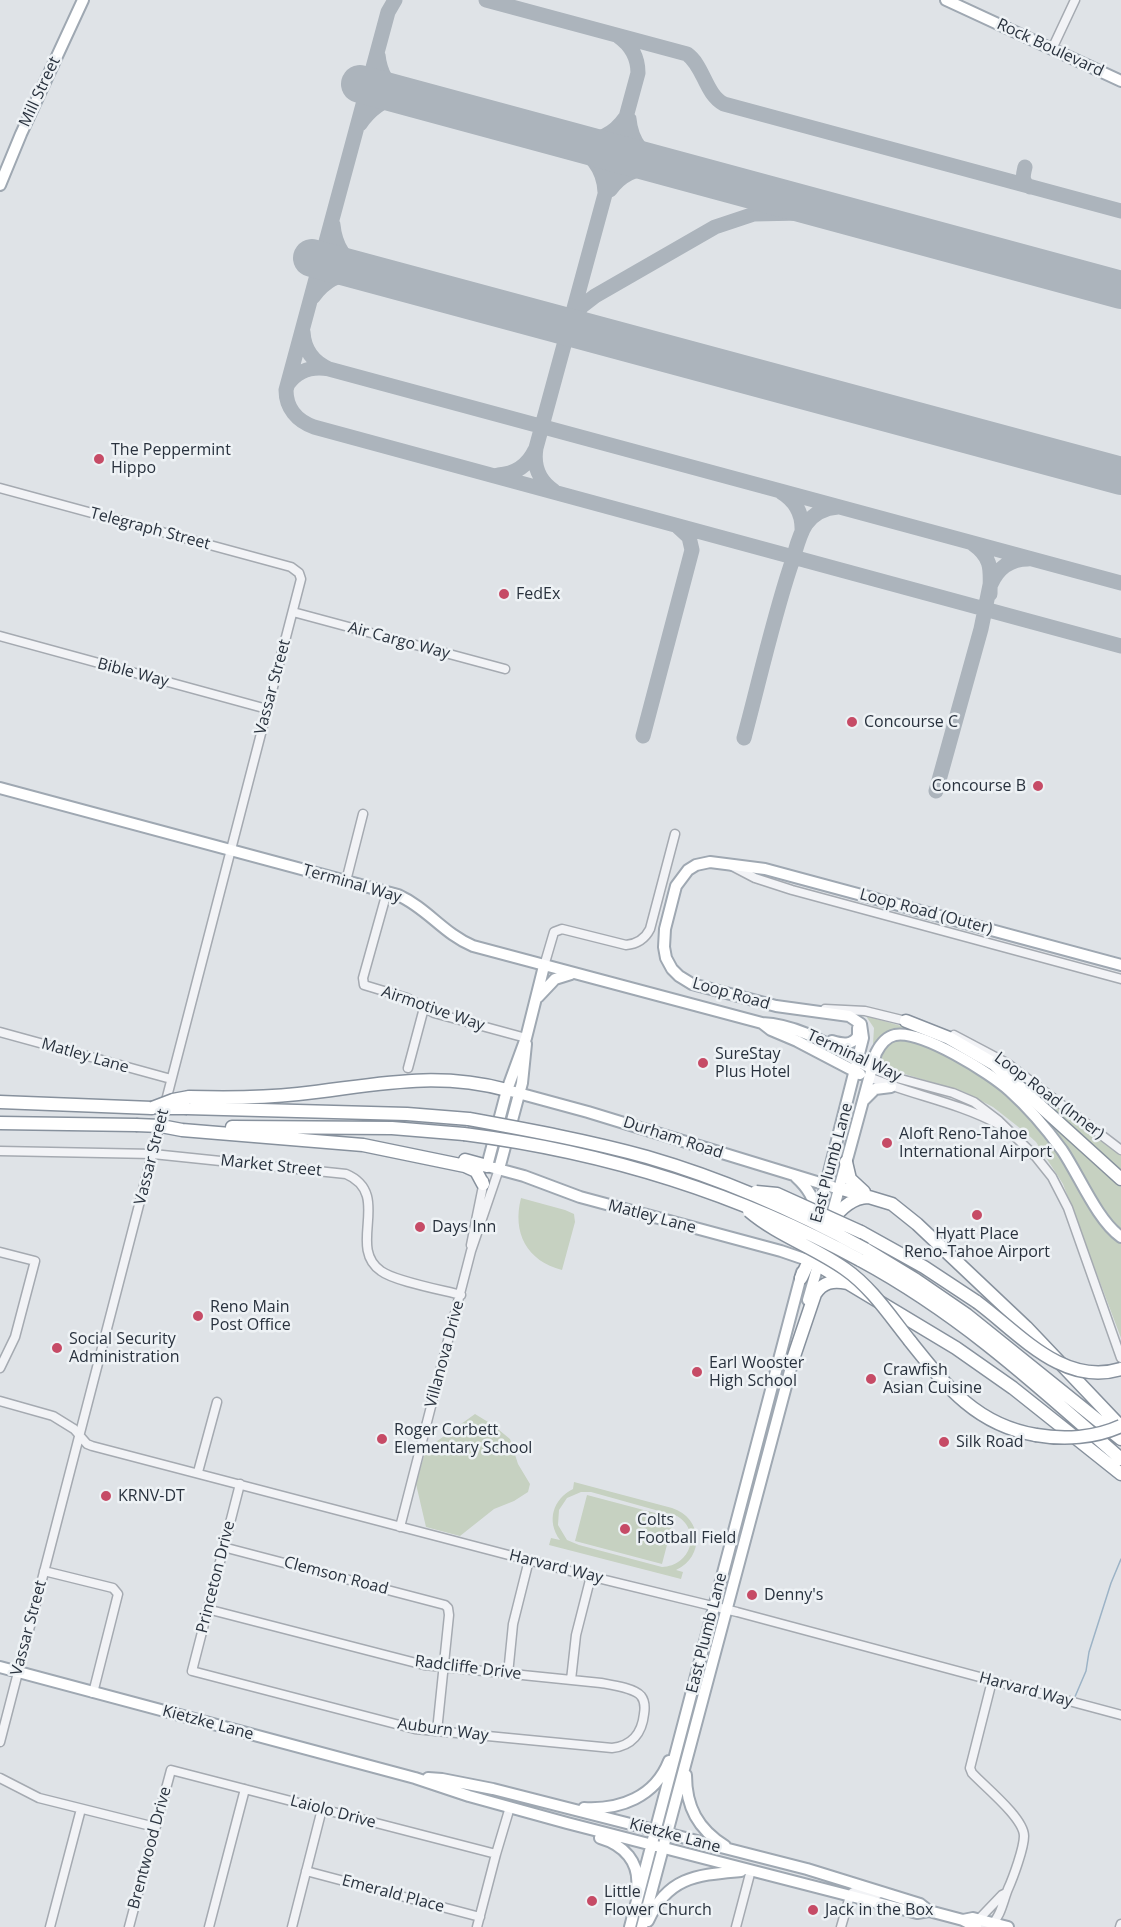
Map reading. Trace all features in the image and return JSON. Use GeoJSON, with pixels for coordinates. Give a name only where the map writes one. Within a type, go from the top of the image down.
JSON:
{"type":"FeatureCollection","features":[{"type":"Feature","properties":{"kind":"highway"},"geometry":{"type":"LineString","coordinates":[[906,1021],[949,1038],[994,1064],[1121,1179]]}},
{"type":"Feature","properties":{"kind":"highway"},"geometry":{"type":"LineString","coordinates":[[188,1103],[266,1097],[404,1080],[440,1079],[507,1090]]}},
{"type":"Feature","properties":{"kind":"highway"},"geometry":{"type":"LineString","coordinates":[[0,1102],[146,1108],[173,1100],[188,1103],[469,1119],[577,1140],[646,1157],[740,1189],[823,1227],[984,1340],[1121,1459]]}},
{"type":"Feature","properties":{"kind":"highway"},"geometry":{"type":"LineString","coordinates":[[0,1123],[161,1126],[401,1148],[493,1167]]}},
{"type":"Feature","properties":{"kind":"highway"},"geometry":{"type":"LineString","coordinates":[[182,1128],[392,1128],[464,1134],[545,1146],[614,1161],[682,1181],[739,1202],[863,1255],[934,1291],[983,1327],[1077,1406],[1121,1439]]}},
{"type":"Feature","properties":{"kind":"highway"},"geometry":{"type":"LineString","coordinates":[[381,1147],[465,1166],[476,1171],[483,1184]]}},
{"type":"Feature","properties":{"kind":"highway"},"geometry":{"type":"LineString","coordinates":[[846,1162],[850,1179],[872,1198]]}},
{"type":"Feature","properties":{"kind":"highway"},"geometry":{"type":"LineString","coordinates":[[739,1202],[763,1223],[824,1255],[853,1275],[864,1285],[948,1388],[974,1410],[1009,1428],[1036,1436],[1082,1437],[1121,1426],[1032,1333],[917,1224],[892,1204],[832,1187]]}},
{"type":"Feature","properties":{"kind":"highway"},"geometry":{"type":"LineString","coordinates":[[740,1189],[777,1194],[861,1232],[924,1267],[977,1302],[1056,1363],[1090,1373],[1121,1369]]}},
{"type":"Feature","properties":{"kind":"highway"},"geometry":{"type":"LineString","coordinates":[[799,1284],[812,1262],[819,1234],[847,1204],[859,1198],[872,1198]]}},
{"type":"Feature","properties":{"kind":"highway"},"geometry":{"type":"LineString","coordinates":[[812,1262],[956,1348],[1013,1389],[1121,1474]]}},
{"type":"Feature","properties":{"kind":"highway"},"geometry":{"type":"LineString","coordinates":[[792,1362],[813,1298],[818,1290],[837,1281],[856,1287]]}},
{"type":"Feature","properties":{"kind":"main road","name":"Mill Street"},"geometry":{"type":"LineString","coordinates":[[0,185],[83,0]]}},
{"type":"Feature","properties":{"kind":"main road","name":"Rock Boulevard"},"geometry":{"type":"LineString","coordinates":[[946,0],[1121,81]]}},
{"type":"Feature","properties":{"kind":"main road","name":"Terminal Way"},"geometry":{"type":"LineString","coordinates":[[0,788],[387,892],[419,906],[444,929],[462,941],[544,966],[762,1023],[786,1026],[812,1035],[856,1066]]}},
{"type":"Feature","properties":{"kind":"main road","name":"Loop Road"},"geometry":{"type":"LineString","coordinates":[[729,865],[715,862],[701,863],[688,870],[681,878],[675,891],[664,935],[668,962],[679,976],[692,984],[765,1004],[801,1011]]}},
{"type":"Feature","properties":{"kind":"main road","name":"Loop Road (Outer)"},"geometry":{"type":"LineString","coordinates":[[729,865],[776,872],[1121,965]]}},
{"type":"Feature","properties":{"kind":"main road","name":"Villanova Drive"},"geometry":{"type":"LineString","coordinates":[[493,1167],[507,1090],[526,1038],[544,966]]}},
{"type":"Feature","properties":{"kind":"main road"},"geometry":{"type":"LineString","coordinates":[[536,999],[555,978],[575,973]]}},
{"type":"Feature","properties":{"kind":"main road"},"geometry":{"type":"LineString","coordinates":[[801,1011],[845,1015],[856,1019],[863,1031],[856,1066]]}},
{"type":"Feature","properties":{"kind":"main road"},"geometry":{"type":"LineString","coordinates":[[812,1035],[841,1044],[853,1042],[858,1036],[859,1029],[853,1020],[845,1015]]}},
{"type":"Feature","properties":{"kind":"main road","name":"Terminal Way"},"geometry":{"type":"LineString","coordinates":[[762,1023],[771,1030],[870,1072]]}},
{"type":"Feature","properties":{"kind":"main road"},"geometry":{"type":"LineString","coordinates":[[870,1072],[878,1049],[883,1042],[893,1036],[901,1035],[945,1049],[987,1073],[1019,1100],[1040,1122],[1065,1155],[1106,1222],[1121,1237]]}},
{"type":"Feature","properties":{"kind":"main road","name":"Villanova Drive"},"geometry":{"type":"LineString","coordinates":[[493,1167],[519,1093],[525,1061],[526,1038]]}},
{"type":"Feature","properties":{"kind":"main road","name":"East Plumb Lane"},"geometry":{"type":"LineString","coordinates":[[832,1187],[831,1167],[856,1066]]}},
{"type":"Feature","properties":{"kind":"main road","name":"East Plumb Lane"},"geometry":{"type":"LineString","coordinates":[[660,1833],[687,1756],[769,1447],[787,1398],[792,1362],[815,1278],[812,1262],[819,1234],[817,1217],[846,1162],[870,1072]]}},
{"type":"Feature","properties":{"kind":"main road"},"geometry":{"type":"LineString","coordinates":[[862,1102],[875,1089],[891,1087]]}},
{"type":"Feature","properties":{"kind":"main road","name":"Durham Road"},"geometry":{"type":"LineString","coordinates":[[507,1090],[588,1112],[832,1187]]}},
{"type":"Feature","properties":{"kind":"main road","name":"Matley Lane"},"geometry":{"type":"LineString","coordinates":[[493,1167],[580,1197],[781,1251],[812,1262]]}},
{"type":"Feature","properties":{"kind":"main road"},"geometry":{"type":"LineString","coordinates":[[799,1178],[821,1175],[831,1167]]}},
{"type":"Feature","properties":{"kind":"main road"},"geometry":{"type":"LineString","coordinates":[[799,1178],[810,1192],[817,1217]]}},
{"type":"Feature","properties":{"kind":"main road"},"geometry":{"type":"LineString","coordinates":[[781,1251],[795,1248],[819,1234],[832,1187]]}},
{"type":"Feature","properties":{"kind":"main road"},"geometry":{"type":"LineString","coordinates":[[787,1398],[775,1390],[796,1307],[799,1284]]}},
{"type":"Feature","properties":{"kind":"main road","name":"East Plumb Lane"},"geometry":{"type":"LineString","coordinates":[[637,1927],[688,1707],[799,1284]]}},
{"type":"Feature","properties":{"kind":"main road","name":"Kietzke Lane"},"geometry":{"type":"LineString","coordinates":[[0,1667],[415,1778],[567,1823],[917,1913],[929,1911]]}},
{"type":"Feature","properties":{"kind":"main road"},"geometry":{"type":"LineString","coordinates":[[560,1806],[609,1808],[646,1793],[668,1766],[688,1707]]}},
{"type":"Feature","properties":{"kind":"main road"},"geometry":{"type":"LineString","coordinates":[[687,1756],[686,1786],[692,1810],[702,1828],[735,1852]]}},
{"type":"Feature","properties":{"kind":"main road","name":"Kietzke Lane"},"geometry":{"type":"LineString","coordinates":[[415,1778],[466,1783],[560,1806],[807,1869],[920,1904],[929,1911],[963,1920],[973,1918],[978,1925],[994,1923],[1008,1927]]}},
{"type":"Feature","properties":{"kind":"main road"},"geometry":{"type":"LineString","coordinates":[[567,1823],[616,1844],[629,1855],[638,1881],[637,1927]]}},
{"type":"Feature","properties":{"kind":"main road"},"geometry":{"type":"LineString","coordinates":[[637,1927],[661,1900],[682,1882],[704,1874],[750,1870]]}},
{"type":"Feature","properties":{"kind":"street"},"geometry":{"type":"LineString","coordinates":[[1052,49],[1075,0]]}},
{"type":"Feature","properties":{"kind":"street","name":"Telegraph Street"},"geometry":{"type":"LineString","coordinates":[[0,488],[291,567],[299,573]]}},
{"type":"Feature","properties":{"kind":"street","name":"Vassar Street"},"geometry":{"type":"LineString","coordinates":[[0,1742],[293,612],[301,579],[299,573]]}},
{"type":"Feature","properties":{"kind":"street","name":"Air Cargo Way"},"geometry":{"type":"LineString","coordinates":[[293,612],[505,669]]}},
{"type":"Feature","properties":{"kind":"street","name":"Bible Way"},"geometry":{"type":"LineString","coordinates":[[0,636],[267,709]]}},
{"type":"Feature","properties":{"kind":"street"},"geometry":{"type":"LineString","coordinates":[[346,881],[363,814]]}},
{"type":"Feature","properties":{"kind":"street"},"geometry":{"type":"LineString","coordinates":[[544,966],[554,932],[562,929],[626,945],[639,942],[645,936],[650,928],[675,834]]}},
{"type":"Feature","properties":{"kind":"street"},"geometry":{"type":"LineString","coordinates":[[729,865],[755,878],[792,890],[1121,979]]}},
{"type":"Feature","properties":{"kind":"street","name":"Airmotive Way"},"geometry":{"type":"LineString","coordinates":[[387,892],[362,982],[369,988],[407,998],[424,1008],[526,1038]]}},
{"type":"Feature","properties":{"kind":"street"},"geometry":{"type":"LineString","coordinates":[[408,1068],[424,1008]]}},
{"type":"Feature","properties":{"kind":"street","name":"Loop Road (Inner)"},"geometry":{"type":"LineString","coordinates":[[801,1011],[856,1010],[945,1032],[996,1056],[1018,1070],[1121,1150]]}},
{"type":"Feature","properties":{"kind":"street","name":"Matley Lane"},"geometry":{"type":"LineString","coordinates":[[0,1032],[171,1079]]}},
{"type":"Feature","properties":{"kind":"street","name":"Terminal Way"},"geometry":{"type":"LineString","coordinates":[[870,1072],[891,1087],[956,1106],[1006,1128]]}},
{"type":"Feature","properties":{"kind":"street","name":"Terminal Way"},"geometry":{"type":"LineString","coordinates":[[870,1072],[968,1099],[992,1114],[1036,1157],[1052,1177],[1062,1195],[1121,1358]]}},
{"type":"Feature","properties":{"kind":"street","name":"Market Street"},"geometry":{"type":"LineString","coordinates":[[0,1151],[153,1154],[339,1173],[352,1177],[361,1184],[368,1196],[368,1250],[376,1267],[387,1275],[461,1295]]}},
{"type":"Feature","properties":{"kind":"street","name":"Villanova Drive"},"geometry":{"type":"LineString","coordinates":[[471,1251],[473,1226],[483,1184],[493,1167]]}},
{"type":"Feature","properties":{"kind":"street","name":"Villanova Drive"},"geometry":{"type":"LineString","coordinates":[[400,1527],[493,1167]]}},
{"type":"Feature","properties":{"kind":"street"},"geometry":{"type":"LineString","coordinates":[[0,1252],[35,1261],[15,1337],[0,1368]]}},
{"type":"Feature","properties":{"kind":"street","name":"Harvard Way"},"geometry":{"type":"LineString","coordinates":[[0,1401],[53,1416],[74,1429],[87,1444],[92,1446],[1121,1715]]}},
{"type":"Feature","properties":{"kind":"street"},"geometry":{"type":"LineString","coordinates":[[198,1472],[217,1402]]}},
{"type":"Feature","properties":{"kind":"street","name":"Princeton Drive"},"geometry":{"type":"LineString","coordinates":[[192,1671],[240,1484]]}},
{"type":"Feature","properties":{"kind":"street","name":"Clemson Road"},"geometry":{"type":"LineString","coordinates":[[223,1547],[440,1603],[447,1607],[449,1615],[444,1668]]}},
{"type":"Feature","properties":{"kind":"street"},"geometry":{"type":"LineString","coordinates":[[508,1674],[513,1624],[529,1560]]}},
{"type":"Feature","properties":{"kind":"street"},"geometry":{"type":"LineString","coordinates":[[44,1571],[113,1588],[118,1594],[93,1693]]}},
{"type":"Feature","properties":{"kind":"street"},"geometry":{"type":"LineString","coordinates":[[571,1680],[576,1635],[591,1576]]}},
{"type":"Feature","properties":{"kind":"street","name":"Radcliffe Drive"},"geometry":{"type":"LineString","coordinates":[[207,1609],[424,1665],[605,1684],[640,1695],[644,1701],[644,1714]]}},
{"type":"Feature","properties":{"kind":"street"},"geometry":{"type":"LineString","coordinates":[[437,1731],[444,1668]]}},
{"type":"Feature","properties":{"kind":"street","name":"Auburn Way"},"geometry":{"type":"LineString","coordinates":[[192,1671],[407,1727],[437,1731],[616,1748],[629,1743],[636,1737],[644,1714]]}},
{"type":"Feature","properties":{"kind":"street"},"geometry":{"type":"LineString","coordinates":[[992,1681],[970,1766],[972,1773],[1010,1811],[1021,1826],[1024,1836],[1006,1899],[994,1923]]}},
{"type":"Feature","properties":{"kind":"street","name":"Laiolo Drive"},"geometry":{"type":"LineString","coordinates":[[171,1770],[496,1854]]}},
{"type":"Feature","properties":{"kind":"street","name":"Brentwood Drive"},"geometry":{"type":"LineString","coordinates":[[129,1927],[171,1770]]}},
{"type":"Feature","properties":{"kind":"street"},"geometry":{"type":"LineString","coordinates":[[0,1778],[39,1798],[155,1827]]}},
{"type":"Feature","properties":{"kind":"street"},"geometry":{"type":"LineString","coordinates":[[209,1927],[245,1789]]}},
{"type":"Feature","properties":{"kind":"street"},"geometry":{"type":"LineString","coordinates":[[477,1927],[510,1807]]}},
{"type":"Feature","properties":{"kind":"street"},"geometry":{"type":"LineString","coordinates":[[50,1927],[81,1809]]}},
{"type":"Feature","properties":{"kind":"street"},"geometry":{"type":"LineString","coordinates":[[292,1927],[322,1809]]}},
{"type":"Feature","properties":{"kind":"street"},"geometry":{"type":"LineString","coordinates":[[736,1927],[750,1870]]}},
{"type":"Feature","properties":{"kind":"street","name":"Emerald Place"},"geometry":{"type":"LineString","coordinates":[[306,1871],[480,1917]]}},
{"type":"Feature","properties":{"kind":"street"},"geometry":{"type":"LineString","coordinates":[[841,1927],[853,1892],[890,1896]]}},
{"type":"Feature","properties":{"kind":"street"},"geometry":{"type":"LineString","coordinates":[[978,1925],[1006,1893]]}},
{"type":"Feature","properties":{"kind":"green space"},"geometry":{"type":"Polygon","coordinates":[[[866,1016],[940,1037],[991,1067],[1121,1187],[1121,1232],[1112,1224],[1078,1168],[1014,1090],[915,1035],[873,1044],[874,1028],[866,1016]]]}},
{"type":"Feature","properties":{"kind":"green space"},"geometry":{"type":"Polygon","coordinates":[[[901,1039],[928,1047],[977,1072],[1020,1108],[1056,1150],[1098,1221],[1112,1237],[1121,1243],[1121,1338],[1063,1184],[1036,1142],[1025,1132],[1026,1129],[1021,1129],[993,1107],[964,1092],[885,1068],[880,1062],[881,1051],[892,1041],[901,1039]]]}},
{"type":"Feature","properties":{"kind":"green space"},"geometry":{"type":"Polygon","coordinates":[[[979,1050],[1019,1075],[1121,1154],[1121,1177],[979,1050]]]}},
{"type":"Feature","properties":{"kind":"green space"},"geometry":{"type":"Polygon","coordinates":[[[521,1198],[574,1214],[575,1222],[562,1270],[540,1260],[525,1244],[519,1223],[521,1198]]]}},
{"type":"Feature","properties":{"kind":"green space"},"geometry":{"type":"Polygon","coordinates":[[[475,1414],[510,1439],[518,1464],[530,1484],[528,1492],[494,1509],[460,1536],[426,1527],[416,1484],[426,1449],[475,1414]]]}},
{"type":"Feature","properties":{"kind":"green space"},"geometry":{"type":"Polygon","coordinates":[[[574,1482],[672,1508],[682,1513],[695,1529],[696,1547],[692,1556],[676,1570],[683,1572],[681,1579],[549,1545],[551,1538],[560,1540],[553,1525],[556,1505],[566,1493],[573,1489],[574,1482]],[[581,1492],[567,1498],[559,1510],[558,1525],[567,1540],[662,1567],[680,1561],[686,1554],[691,1538],[685,1522],[677,1516],[591,1492],[581,1492]]]}},
{"type":"Feature","properties":{"kind":"green space","name":"Colts Football Field"},"geometry":{"type":"Polygon","coordinates":[[[587,1495],[674,1518],[662,1564],[575,1541],[587,1495]]]}},
{"type":"Feature","properties":{"kind":"waterway"},"geometry":{"type":"LineString","coordinates":[[1074,1699],[1086,1671],[1089,1652],[1121,1559]]}},
{"type":"Feature","properties":{"kind":"taxiway"},"geometry":{"type":"LineString","coordinates":[[395,0],[388,12],[286,390],[290,408],[302,421],[314,427],[1121,646]]}},
{"type":"Feature","properties":{"kind":"taxiway"},"geometry":{"type":"LineString","coordinates":[[486,0],[687,54],[697,65],[713,94],[724,104],[1121,211]]}},
{"type":"Feature","properties":{"kind":"taxiway"},"geometry":{"type":"LineString","coordinates":[[554,491],[544,483],[538,472],[535,461],[536,448],[638,73],[633,52],[618,36]]}},
{"type":"Feature","properties":{"kind":"taxiway"},"geometry":{"type":"LineString","coordinates":[[378,55],[385,78],[400,95]]}},
{"type":"Feature","properties":{"kind":"taxiway"},"geometry":{"type":"LineString","coordinates":[[360,124],[377,106],[400,95]]}},
{"type":"Feature","properties":{"kind":"taxiway"},"geometry":{"type":"LineString","coordinates":[[571,141],[594,140],[614,130],[625,118]]}},
{"type":"Feature","properties":{"kind":"taxiway"},"geometry":{"type":"LineString","coordinates":[[629,119],[632,134],[639,147],[650,158],[664,166]]}},
{"type":"Feature","properties":{"kind":"taxiway"},"geometry":{"type":"LineString","coordinates":[[567,141],[594,161],[602,175],[605,192]]}},
{"type":"Feature","properties":{"kind":"taxiway"},"geometry":{"type":"LineString","coordinates":[[1025,167],[1024,181],[1030,187]]}},
{"type":"Feature","properties":{"kind":"taxiway"},"geometry":{"type":"LineString","coordinates":[[610,190],[622,178],[636,170],[669,169]]}},
{"type":"Feature","properties":{"kind":"taxiway"},"geometry":{"type":"LineString","coordinates":[[575,316],[582,306],[595,296],[715,227],[754,214],[801,213],[907,232]]}},
{"type":"Feature","properties":{"kind":"taxiway"},"geometry":{"type":"LineString","coordinates":[[333,225],[336,240],[346,258],[364,271]]}},
{"type":"Feature","properties":{"kind":"taxiway"},"geometry":{"type":"LineString","coordinates":[[313,297],[318,290],[337,277],[351,273],[367,273]]}},
{"type":"Feature","properties":{"kind":"taxiway"},"geometry":{"type":"LineString","coordinates":[[303,332],[310,355],[329,369]]}},
{"type":"Feature","properties":{"kind":"taxiway"},"geometry":{"type":"LineString","coordinates":[[288,384],[296,375],[306,370],[329,369],[1121,583]]}},
{"type":"Feature","properties":{"kind":"taxiway"},"geometry":{"type":"LineString","coordinates":[[498,475],[521,468],[535,450]]}},
{"type":"Feature","properties":{"kind":"taxiway"},"geometry":{"type":"LineString","coordinates":[[781,492],[798,509],[802,532]]}},
{"type":"Feature","properties":{"kind":"taxiway"},"geometry":{"type":"LineString","coordinates":[[744,738],[777,610],[801,534],[806,524],[816,514],[838,507]]}},
{"type":"Feature","properties":{"kind":"taxiway"},"geometry":{"type":"LineString","coordinates":[[643,736],[692,550],[689,537],[677,526]]}},
{"type":"Feature","properties":{"kind":"taxiway"},"geometry":{"type":"LineString","coordinates":[[973,544],[988,561],[990,594]]}},
{"type":"Feature","properties":{"kind":"taxiway"},"geometry":{"type":"LineString","coordinates":[[991,584],[1005,565],[1028,559]]}},
{"type":"Feature","properties":{"kind":"taxiway"},"geometry":{"type":"LineString","coordinates":[[936,791],[981,629],[990,585]]}},
{"type":"Feature","properties":{"kind":"runway"},"geometry":{"type":"LineString","coordinates":[[360,84],[1121,290]]}},
{"type":"Feature","properties":{"kind":"runway"},"geometry":{"type":"LineString","coordinates":[[312,258],[1121,476]]}},
{"type":"Feature","properties":{"kind":"place","name":"The Peppermint Hippo"},"geometry":{"type":"Point","coordinates":[99,459]}},
{"type":"Feature","properties":{"kind":"place","name":"FedEx"},"geometry":{"type":"Point","coordinates":[504,594]}},
{"type":"Feature","properties":{"kind":"place","name":"Concourse C"},"geometry":{"type":"Point","coordinates":[852,722]}},
{"type":"Feature","properties":{"kind":"place","name":"Concourse B"},"geometry":{"type":"Point","coordinates":[1038,786]}},
{"type":"Feature","properties":{"kind":"place","name":"SureStay Plus Hotel"},"geometry":{"type":"Point","coordinates":[703,1063]}},
{"type":"Feature","properties":{"kind":"place","name":"Aloft Reno-Tahoe International Airport"},"geometry":{"type":"Point","coordinates":[887,1143]}},
{"type":"Feature","properties":{"kind":"place","name":"Hyatt Place Reno-Tahoe Airport"},"geometry":{"type":"Point","coordinates":[977,1215]}},
{"type":"Feature","properties":{"kind":"place","name":"Days Inn"},"geometry":{"type":"Point","coordinates":[420,1227]}},
{"type":"Feature","properties":{"kind":"place","name":"Reno Main Post Office"},"geometry":{"type":"Point","coordinates":[198,1316]}},
{"type":"Feature","properties":{"kind":"place","name":"Social Security Administration"},"geometry":{"type":"Point","coordinates":[57,1348]}},
{"type":"Feature","properties":{"kind":"place","name":"Earl Wooster High School"},"geometry":{"type":"Point","coordinates":[697,1372]}},
{"type":"Feature","properties":{"kind":"place","name":"Crawfish Asian Cuisine"},"geometry":{"type":"Point","coordinates":[871,1379]}},
{"type":"Feature","properties":{"kind":"place","name":"Roger Corbett Elementary School"},"geometry":{"type":"Point","coordinates":[382,1439]}},
{"type":"Feature","properties":{"kind":"place","name":"Silk Road"},"geometry":{"type":"Point","coordinates":[944,1442]}},
{"type":"Feature","properties":{"kind":"place","name":"KRNV-DT"},"geometry":{"type":"Point","coordinates":[106,1496]}},
{"type":"Feature","properties":{"kind":"place","name":"Colts Football Field"},"geometry":{"type":"Point","coordinates":[625,1529]}},
{"type":"Feature","properties":{"kind":"place","name":"Denny's"},"geometry":{"type":"Point","coordinates":[752,1595]}},
{"type":"Feature","properties":{"kind":"place","name":"Little Flower Church"},"geometry":{"type":"Point","coordinates":[592,1901]}},
{"type":"Feature","properties":{"kind":"place","name":"Jack in the Box"},"geometry":{"type":"Point","coordinates":[813,1910]}}]}
